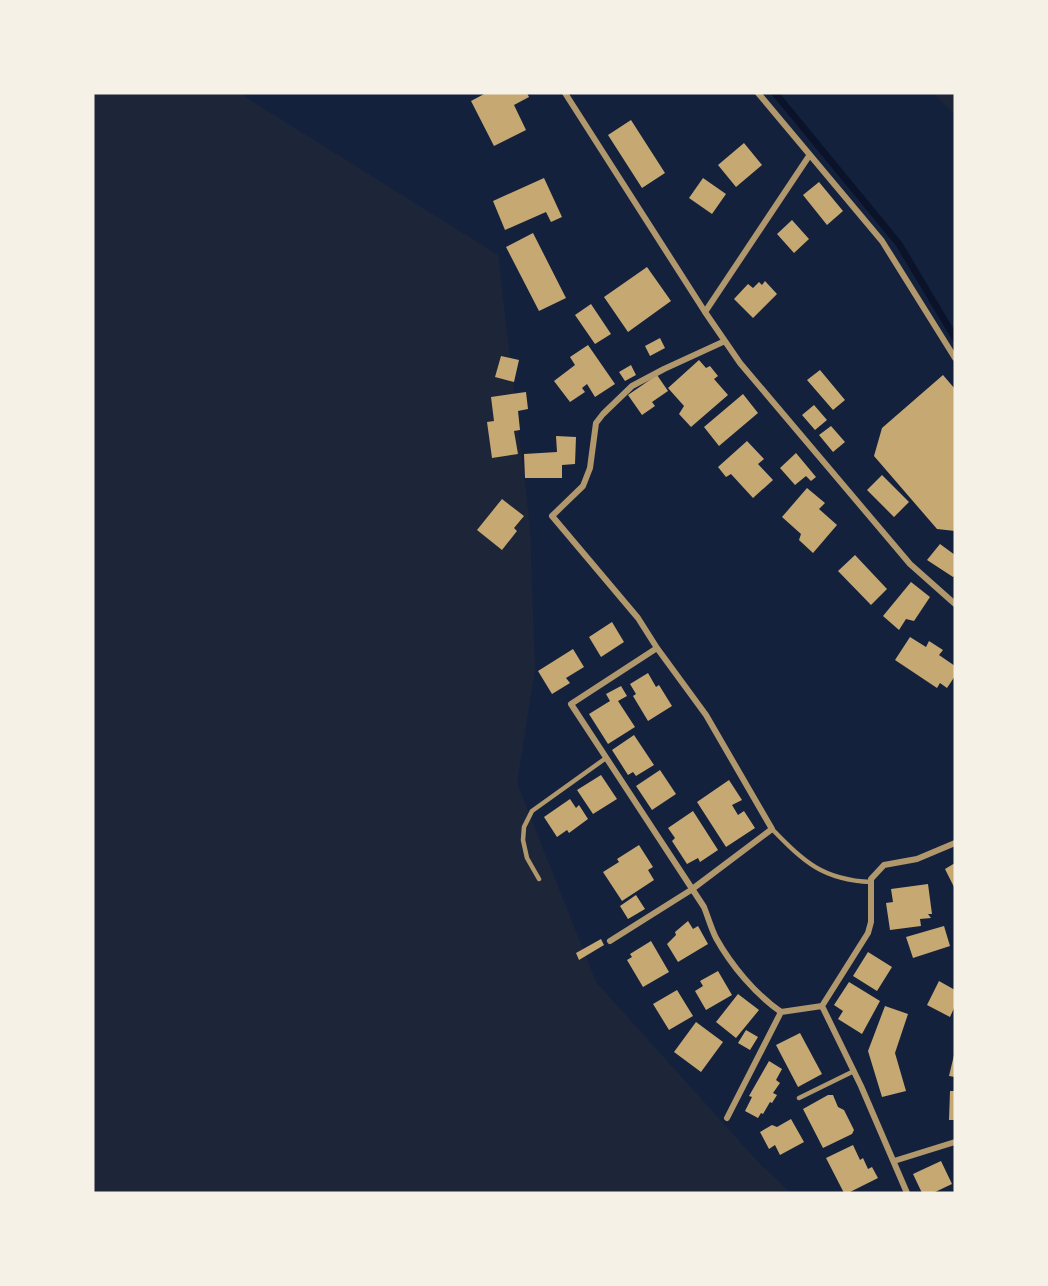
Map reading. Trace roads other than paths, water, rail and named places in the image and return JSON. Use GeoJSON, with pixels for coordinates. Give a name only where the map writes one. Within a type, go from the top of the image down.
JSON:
{"type":"FeatureCollection","features":[{"type":"Feature","properties":{"kind":"street"},"geometry":{"type":"LineString","coordinates":[[565,93],[725,341],[761,388],[910,564],[955,604]]}},
{"type":"Feature","properties":{"kind":"street"},"geometry":{"type":"LineString","coordinates":[[758,93],[882,241],[955,358]]}},
{"type":"Feature","properties":{"kind":"street"},"geometry":{"type":"LineString","coordinates":[[705,312],[809,156]]}},
{"type":"Feature","properties":{"kind":"street"},"geometry":{"type":"LineString","coordinates":[[610,941],[691,890],[772,829],[706,715],[638,618],[552,516],[583,486],[590,468],[596,423],[603,414],[632,386],[725,341]]}},
{"type":"Feature","properties":{"kind":"street"},"geometry":{"type":"LineString","coordinates":[[657,648],[571,704],[704,907],[716,937],[731,960],[760,995],[781,1012],[822,1006],[868,933],[871,922],[871,879],[884,865],[917,859],[955,843]]}},
{"type":"Feature","properties":{"kind":"street"},"geometry":{"type":"LineString","coordinates":[[822,1006],[854,1071],[907,1193]]}},
{"type":"Feature","properties":{"kind":"street"},"geometry":{"type":"LineString","coordinates":[[727,1118],[781,1012]]}},
{"type":"Feature","properties":{"kind":"street"},"geometry":{"type":"LineString","coordinates":[[894,1161],[955,1142]]}},
{"type":"Feature","properties":{"kind":"lane"},"geometry":{"type":"LineString","coordinates":[[539,879],[527,858],[523,840],[524,826],[532,811],[606,758]]}},
{"type":"Feature","properties":{"kind":"lane"},"geometry":{"type":"LineString","coordinates":[[772,829],[797,856],[816,869],[843,879],[871,882]]}},
{"type":"Feature","properties":{"kind":"lane"},"geometry":{"type":"LineString","coordinates":[[800,1098],[854,1071]]}},
{"type":"Feature","properties":{"kind":"waterway"},"geometry":{"type":"LineString","coordinates":[[775,93],[899,244],[955,338]]}}]}
